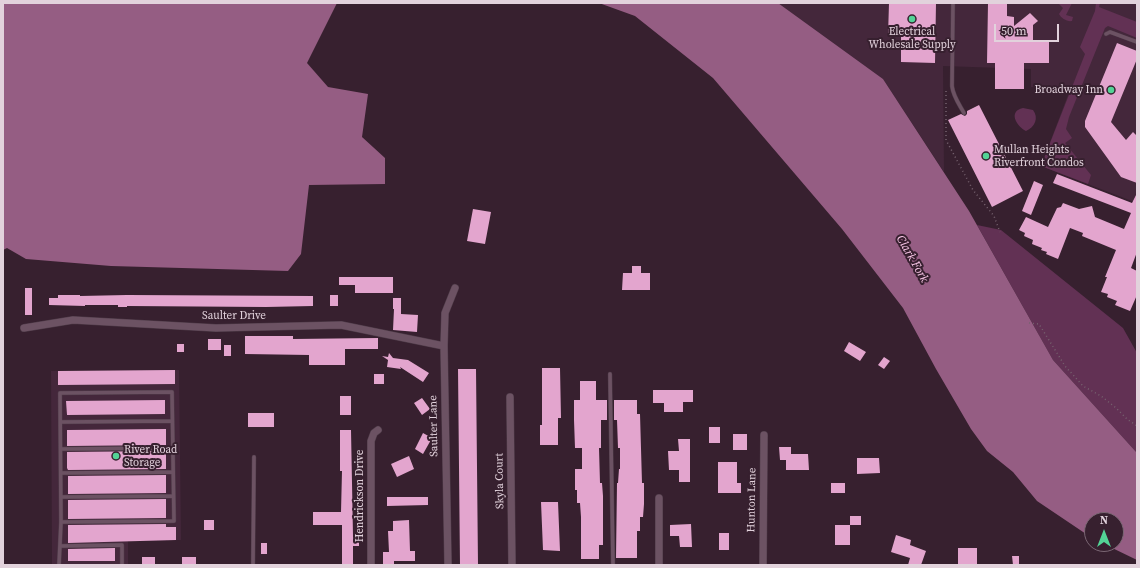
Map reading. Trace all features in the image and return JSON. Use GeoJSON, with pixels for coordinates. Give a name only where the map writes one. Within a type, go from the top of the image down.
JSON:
{"type":"FeatureCollection","features":[{"type":"Feature","properties":{"kind":"street","name":"Saulter Lane"},"geometry":{"type":"LineString","coordinates":[[448,565],[444,346],[445,313],[455,288]]}},
{"type":"Feature","properties":{"kind":"street","name":"Saulter Drive"},"geometry":{"type":"LineString","coordinates":[[24,328],[73,320],[216,328],[342,325],[444,346]]}},
{"type":"Feature","properties":{"kind":"street","name":"Skyla Court"},"geometry":{"type":"LineString","coordinates":[[510,397],[512,565]]}},
{"type":"Feature","properties":{"kind":"street","name":"Hendrickson Drive"},"geometry":{"type":"LineString","coordinates":[[371,565],[371,441],[374,433],[378,430]]}},
{"type":"Feature","properties":{"kind":"street","name":"Hunton Lane"},"geometry":{"type":"LineString","coordinates":[[763,565],[764,435]]}},
{"type":"Feature","properties":{"kind":"street"},"geometry":{"type":"LineString","coordinates":[[659,498],[659,565]]}},
{"type":"Feature","properties":{"kind":"lane"},"geometry":{"type":"LineString","coordinates":[[953,3],[952,86],[956,100],[964,113]]}},
{"type":"Feature","properties":{"kind":"lane"},"geometry":{"type":"LineString","coordinates":[[1106,34],[1110,32],[1137,42]]}},
{"type":"Feature","properties":{"kind":"lane"},"geometry":{"type":"LineString","coordinates":[[610,374],[613,565]]}},
{"type":"Feature","properties":{"kind":"lane"},"geometry":{"type":"LineString","coordinates":[[59,565],[61,522],[60,393],[172,392],[174,521],[61,522]]}},
{"type":"Feature","properties":{"kind":"lane"},"geometry":{"type":"LineString","coordinates":[[61,422],[172,422]]}},
{"type":"Feature","properties":{"kind":"lane"},"geometry":{"type":"LineString","coordinates":[[61,449],[172,448]]}},
{"type":"Feature","properties":{"kind":"lane"},"geometry":{"type":"LineString","coordinates":[[253,565],[254,458]]}},
{"type":"Feature","properties":{"kind":"lane"},"geometry":{"type":"LineString","coordinates":[[61,473],[173,472]]}},
{"type":"Feature","properties":{"kind":"lane"},"geometry":{"type":"LineString","coordinates":[[61,497],[173,496]]}},
{"type":"Feature","properties":{"kind":"lane"},"geometry":{"type":"LineString","coordinates":[[60,546],[122,545],[122,565]]}},
{"type":"Feature","properties":{"kind":"path"},"geometry":{"type":"LineString","coordinates":[[946,86],[946,140],[974,190],[994,216],[1000,232]]}},
{"type":"Feature","properties":{"kind":"path"},"geometry":{"type":"LineString","coordinates":[[1029,323],[1039,324],[1065,366],[1083,386],[1101,396],[1137,426]]}},
{"type":"Feature","properties":{"kind":"shaded area"},"geometry":{"type":"Polygon","coordinates":[[[778,3],[1137,3],[1137,203],[1041,166],[1071,87],[1031,87],[1031,69],[943,66],[944,172],[883,79],[778,3]]]}},
{"type":"Feature","properties":{"kind":"shaded area"},"geometry":{"type":"Polygon","coordinates":[[[1058,3],[1072,3],[1066,15],[1073,17],[1072,21],[1066,20],[1059,14],[1063,8],[1058,3]]]}},
{"type":"Feature","properties":{"kind":"shaded area"},"geometry":{"type":"Polygon","coordinates":[[[1096,3],[1100,3],[1099,7],[1137,22],[1137,38],[1108,26],[1105,28],[1069,117],[1066,129],[1072,138],[1065,143],[1091,175],[1088,184],[1041,166],[1085,54],[1080,47],[1095,11],[1096,3]]]}},
{"type":"Feature","properties":{"kind":"shaded area"},"geometry":{"type":"Polygon","coordinates":[[[1023,108],[1033,110],[1036,116],[1034,125],[1026,131],[1019,126],[1015,119],[1016,112],[1023,108]]]}},
{"type":"Feature","properties":{"kind":"shaded area"},"geometry":{"type":"Polygon","coordinates":[[[977,225],[1001,230],[1123,328],[1137,353],[1137,453],[1053,360],[977,225]]]}},
{"type":"Feature","properties":{"kind":"shaded area","name":"River Road Storage"},"geometry":{"type":"Polygon","coordinates":[[[179,370],[181,540],[128,541],[128,565],[52,565],[51,371],[179,370]]]}},
{"type":"Feature","properties":{"kind":"water"},"geometry":{"type":"Polygon","coordinates":[[[3,3],[337,3],[307,63],[328,87],[368,94],[362,137],[385,158],[385,184],[309,185],[301,254],[288,271],[111,266],[26,259],[7,248],[3,250],[3,3]]]}},
{"type":"Feature","properties":{"kind":"water","name":"Clark Fork"},"geometry":{"type":"Polygon","coordinates":[[[599,3],[778,3],[883,79],[969,211],[1053,360],[1137,453],[1137,560],[1120,552],[1124,552],[1124,512],[1084,512],[1084,533],[1037,501],[1013,472],[987,451],[971,429],[903,308],[842,229],[713,78],[635,16],[599,3]]]}},
{"type":"Feature","properties":{"kind":"building","name":"Electrical Wholesale Supply"},"geometry":{"type":"Polygon","coordinates":[[[889,3],[936,3],[935,63],[901,62],[901,36],[888,36],[889,3]]]}},
{"type":"Feature","properties":{"kind":"building"},"geometry":{"type":"Polygon","coordinates":[[[988,3],[1007,3],[1007,16],[1014,17],[1014,26],[1030,13],[1038,21],[1033,25],[1033,42],[1049,42],[1049,63],[1024,63],[1024,89],[995,89],[995,63],[987,63],[988,3]]]}},
{"type":"Feature","properties":{"kind":"building","name":"Broadway Inn"},"geometry":{"type":"Polygon","coordinates":[[[1117,43],[1137,51],[1137,59],[1111,122],[1126,140],[1133,132],[1137,136],[1137,183],[1121,177],[1085,127],[1085,121],[1117,43]]]}},
{"type":"Feature","properties":{"kind":"building","name":"Mullan Heights Riverfront Condos"},"geometry":{"type":"Polygon","coordinates":[[[979,105],[1023,191],[992,207],[948,120],[961,114],[965,116],[967,111],[979,105]]]}},
{"type":"Feature","properties":{"kind":"building"},"geometry":{"type":"Polygon","coordinates":[[[1057,174],[1132,203],[1137,193],[1137,252],[1131,268],[1137,271],[1137,295],[1130,311],[1115,305],[1117,301],[1107,297],[1108,294],[1101,292],[1107,277],[1105,277],[1116,250],[1082,236],[1083,233],[1070,228],[1058,259],[1046,254],[1047,252],[1041,250],[1042,248],[1032,244],[1033,240],[1024,236],[1025,233],[1019,230],[1026,217],[1048,227],[1057,208],[1061,207],[1063,203],[1079,209],[1092,206],[1095,217],[1124,229],[1131,213],[1053,183],[1057,174]]]}},
{"type":"Feature","properties":{"kind":"building"},"geometry":{"type":"Polygon","coordinates":[[[1034,181],[1043,185],[1031,215],[1022,211],[1034,181]]]}},
{"type":"Feature","properties":{"kind":"building"},"geometry":{"type":"Polygon","coordinates":[[[473,209],[491,212],[485,244],[467,241],[473,209]]]}},
{"type":"Feature","properties":{"kind":"building"},"geometry":{"type":"Polygon","coordinates":[[[632,266],[641,266],[641,273],[650,273],[650,290],[622,290],[623,273],[632,273],[632,266]]]}},
{"type":"Feature","properties":{"kind":"building"},"geometry":{"type":"Polygon","coordinates":[[[339,277],[393,277],[393,293],[355,293],[355,285],[339,285],[339,277]]]}},
{"type":"Feature","properties":{"kind":"building"},"geometry":{"type":"Polygon","coordinates":[[[25,288],[32,288],[32,315],[25,315],[25,288]]]}},
{"type":"Feature","properties":{"kind":"building"},"geometry":{"type":"Polygon","coordinates":[[[58,295],[313,296],[313,306],[118,307],[118,305],[49,305],[49,298],[58,298],[58,295]]]}},
{"type":"Feature","properties":{"kind":"building"},"geometry":{"type":"Polygon","coordinates":[[[330,295],[338,295],[338,306],[330,306],[330,295]]]}},
{"type":"Feature","properties":{"kind":"building"},"geometry":{"type":"Polygon","coordinates":[[[393,298],[401,298],[401,314],[418,315],[417,332],[393,330],[393,298]]]}},
{"type":"Feature","properties":{"kind":"building"},"geometry":{"type":"Polygon","coordinates":[[[245,336],[293,336],[293,339],[378,338],[378,349],[345,349],[345,365],[309,365],[309,355],[245,354],[245,336]]]}},
{"type":"Feature","properties":{"kind":"building"},"geometry":{"type":"Polygon","coordinates":[[[208,339],[221,339],[221,350],[208,350],[208,339]]]}},
{"type":"Feature","properties":{"kind":"building"},"geometry":{"type":"Polygon","coordinates":[[[849,342],[866,352],[860,361],[844,351],[849,342]]]}},
{"type":"Feature","properties":{"kind":"building"},"geometry":{"type":"Polygon","coordinates":[[[177,344],[184,344],[184,352],[177,352],[177,344]]]}},
{"type":"Feature","properties":{"kind":"building"},"geometry":{"type":"Polygon","coordinates":[[[224,345],[231,345],[231,356],[224,356],[224,345]]]}},
{"type":"Feature","properties":{"kind":"building"},"geometry":{"type":"Polygon","coordinates":[[[389,353],[393,358],[408,360],[429,373],[423,382],[400,367],[401,369],[387,367],[388,360],[382,356],[388,357],[389,353]]]}},
{"type":"Feature","properties":{"kind":"building"},"geometry":{"type":"Polygon","coordinates":[[[884,357],[890,361],[884,369],[878,365],[884,357]]]}},
{"type":"Feature","properties":{"kind":"building"},"geometry":{"type":"Polygon","coordinates":[[[542,368],[560,368],[561,418],[558,418],[558,445],[540,445],[540,425],[542,425],[542,368]]]}},
{"type":"Feature","properties":{"kind":"building"},"geometry":{"type":"Polygon","coordinates":[[[458,369],[476,369],[478,565],[460,565],[458,369]]]}},
{"type":"Feature","properties":{"kind":"building"},"geometry":{"type":"Polygon","coordinates":[[[175,370],[175,384],[58,385],[58,371],[175,370]]]}},
{"type":"Feature","properties":{"kind":"building"},"geometry":{"type":"Polygon","coordinates":[[[374,374],[384,374],[384,384],[374,384],[374,374]]]}},
{"type":"Feature","properties":{"kind":"building"},"geometry":{"type":"Polygon","coordinates":[[[580,381],[596,381],[596,400],[607,400],[607,420],[601,420],[601,448],[599,448],[600,483],[602,483],[603,496],[603,545],[599,545],[599,559],[581,559],[581,517],[580,503],[577,503],[577,490],[575,490],[575,469],[582,469],[582,448],[575,448],[574,420],[574,400],[580,400],[580,381]]]}},
{"type":"Feature","properties":{"kind":"building"},"geometry":{"type":"Polygon","coordinates":[[[653,390],[693,390],[693,402],[683,402],[683,412],[664,412],[664,403],[653,403],[653,390]]]}},
{"type":"Feature","properties":{"kind":"building"},"geometry":{"type":"Polygon","coordinates":[[[340,396],[351,396],[351,415],[340,415],[340,396]]]}},
{"type":"Feature","properties":{"kind":"building"},"geometry":{"type":"Polygon","coordinates":[[[422,398],[430,409],[422,415],[414,403],[422,398]]]}},
{"type":"Feature","properties":{"kind":"building"},"geometry":{"type":"Polygon","coordinates":[[[165,400],[165,414],[67,415],[66,401],[165,400]]]}},
{"type":"Feature","properties":{"kind":"building"},"geometry":{"type":"Polygon","coordinates":[[[614,400],[637,400],[637,414],[640,414],[644,504],[643,517],[640,517],[640,531],[637,531],[637,558],[616,558],[617,483],[620,469],[620,448],[618,448],[617,420],[614,420],[614,400]]]}},
{"type":"Feature","properties":{"kind":"building"},"geometry":{"type":"Polygon","coordinates":[[[248,413],[274,413],[274,427],[248,427],[248,413]]]}},
{"type":"Feature","properties":{"kind":"building"},"geometry":{"type":"Polygon","coordinates":[[[709,427],[720,427],[720,443],[709,443],[709,427]]]}},
{"type":"Feature","properties":{"kind":"building"},"geometry":{"type":"Polygon","coordinates":[[[166,429],[166,445],[67,446],[67,430],[166,429]]]}},
{"type":"Feature","properties":{"kind":"building"},"geometry":{"type":"Polygon","coordinates":[[[340,430],[351,430],[353,536],[359,536],[359,546],[353,546],[353,565],[342,565],[342,525],[313,525],[313,512],[341,512],[342,471],[340,471],[340,430]]]}},
{"type":"Feature","properties":{"kind":"building"},"geometry":{"type":"Polygon","coordinates":[[[423,433],[432,438],[423,454],[415,449],[423,433]]]}},
{"type":"Feature","properties":{"kind":"building"},"geometry":{"type":"Polygon","coordinates":[[[733,434],[747,434],[747,450],[733,450],[733,434]]]}},
{"type":"Feature","properties":{"kind":"building"},"geometry":{"type":"Polygon","coordinates":[[[678,439],[690,439],[690,482],[679,482],[679,470],[669,470],[668,451],[679,451],[678,439]]]}},
{"type":"Feature","properties":{"kind":"building"},"geometry":{"type":"Polygon","coordinates":[[[779,447],[791,447],[791,454],[808,454],[809,470],[786,470],[786,460],[780,460],[779,447]]]}},
{"type":"Feature","properties":{"kind":"building"},"geometry":{"type":"Polygon","coordinates":[[[166,451],[166,469],[68,470],[67,468],[67,452],[166,451]]]}},
{"type":"Feature","properties":{"kind":"building"},"geometry":{"type":"Polygon","coordinates":[[[409,456],[414,469],[397,477],[391,464],[409,456]]]}},
{"type":"Feature","properties":{"kind":"building"},"geometry":{"type":"Polygon","coordinates":[[[857,458],[879,458],[880,473],[857,474],[857,458]]]}},
{"type":"Feature","properties":{"kind":"building"},"geometry":{"type":"Polygon","coordinates":[[[718,462],[737,462],[737,483],[741,483],[741,493],[718,493],[718,462]]]}},
{"type":"Feature","properties":{"kind":"building"},"geometry":{"type":"Polygon","coordinates":[[[166,475],[166,493],[68,494],[68,476],[166,475]]]}},
{"type":"Feature","properties":{"kind":"building"},"geometry":{"type":"Polygon","coordinates":[[[831,483],[845,483],[845,493],[831,493],[831,483]]]}},
{"type":"Feature","properties":{"kind":"building"},"geometry":{"type":"Polygon","coordinates":[[[387,497],[428,497],[428,505],[387,506],[387,497]]]}},
{"type":"Feature","properties":{"kind":"building"},"geometry":{"type":"Polygon","coordinates":[[[166,499],[166,518],[68,519],[68,500],[166,499]]]}},
{"type":"Feature","properties":{"kind":"building"},"geometry":{"type":"Polygon","coordinates":[[[541,502],[558,502],[560,551],[543,550],[541,502]]]}},
{"type":"Feature","properties":{"kind":"building"},"geometry":{"type":"Polygon","coordinates":[[[850,516],[861,516],[861,525],[850,525],[850,516]]]}},
{"type":"Feature","properties":{"kind":"building"},"geometry":{"type":"Polygon","coordinates":[[[204,520],[214,520],[214,530],[204,530],[204,520]]]}},
{"type":"Feature","properties":{"kind":"building"},"geometry":{"type":"Polygon","coordinates":[[[409,520],[410,551],[415,551],[415,561],[394,561],[394,565],[383,565],[383,552],[389,552],[388,531],[393,531],[393,521],[409,520]]]}},
{"type":"Feature","properties":{"kind":"building"},"geometry":{"type":"Polygon","coordinates":[[[166,524],[166,527],[176,527],[176,540],[68,543],[68,525],[166,524]]]}},
{"type":"Feature","properties":{"kind":"building"},"geometry":{"type":"Polygon","coordinates":[[[691,524],[692,547],[680,547],[679,536],[670,536],[670,525],[691,524]]]}},
{"type":"Feature","properties":{"kind":"building"},"geometry":{"type":"Polygon","coordinates":[[[835,525],[850,525],[850,545],[835,545],[835,525]]]}},
{"type":"Feature","properties":{"kind":"building"},"geometry":{"type":"Polygon","coordinates":[[[719,533],[729,533],[729,550],[719,550],[719,533]]]}},
{"type":"Feature","properties":{"kind":"building"},"geometry":{"type":"Polygon","coordinates":[[[896,535],[911,540],[910,545],[926,551],[921,565],[908,565],[910,558],[891,552],[896,535]]]}},
{"type":"Feature","properties":{"kind":"building"},"geometry":{"type":"Polygon","coordinates":[[[261,543],[267,543],[267,554],[261,554],[261,543]]]}},
{"type":"Feature","properties":{"kind":"building"},"geometry":{"type":"Polygon","coordinates":[[[115,548],[115,561],[68,561],[68,549],[115,548]]]}},
{"type":"Feature","properties":{"kind":"building"},"geometry":{"type":"Polygon","coordinates":[[[958,548],[977,548],[977,565],[958,565],[958,548]]]}},
{"type":"Feature","properties":{"kind":"building"},"geometry":{"type":"Polygon","coordinates":[[[1012,556],[1019,556],[1019,565],[1013,565],[1012,556]]]}},
{"type":"Feature","properties":{"kind":"building"},"geometry":{"type":"Polygon","coordinates":[[[142,557],[155,557],[155,565],[142,565],[142,557]]]}},
{"type":"Feature","properties":{"kind":"building"},"geometry":{"type":"Polygon","coordinates":[[[182,557],[196,557],[196,565],[182,565],[182,557]]]}},
{"type":"Feature","properties":{"kind":"place","name":"Electrical Wholesale Supply"},"geometry":{"type":"Point","coordinates":[912,19]}},
{"type":"Feature","properties":{"kind":"place","name":"Broadway Inn"},"geometry":{"type":"Point","coordinates":[1111,90]}},
{"type":"Feature","properties":{"kind":"place","name":"Mullan Heights Riverfront Condos"},"geometry":{"type":"Point","coordinates":[986,156]}},
{"type":"Feature","properties":{"kind":"place","name":"River Road Storage"},"geometry":{"type":"Point","coordinates":[116,456]}}]}
